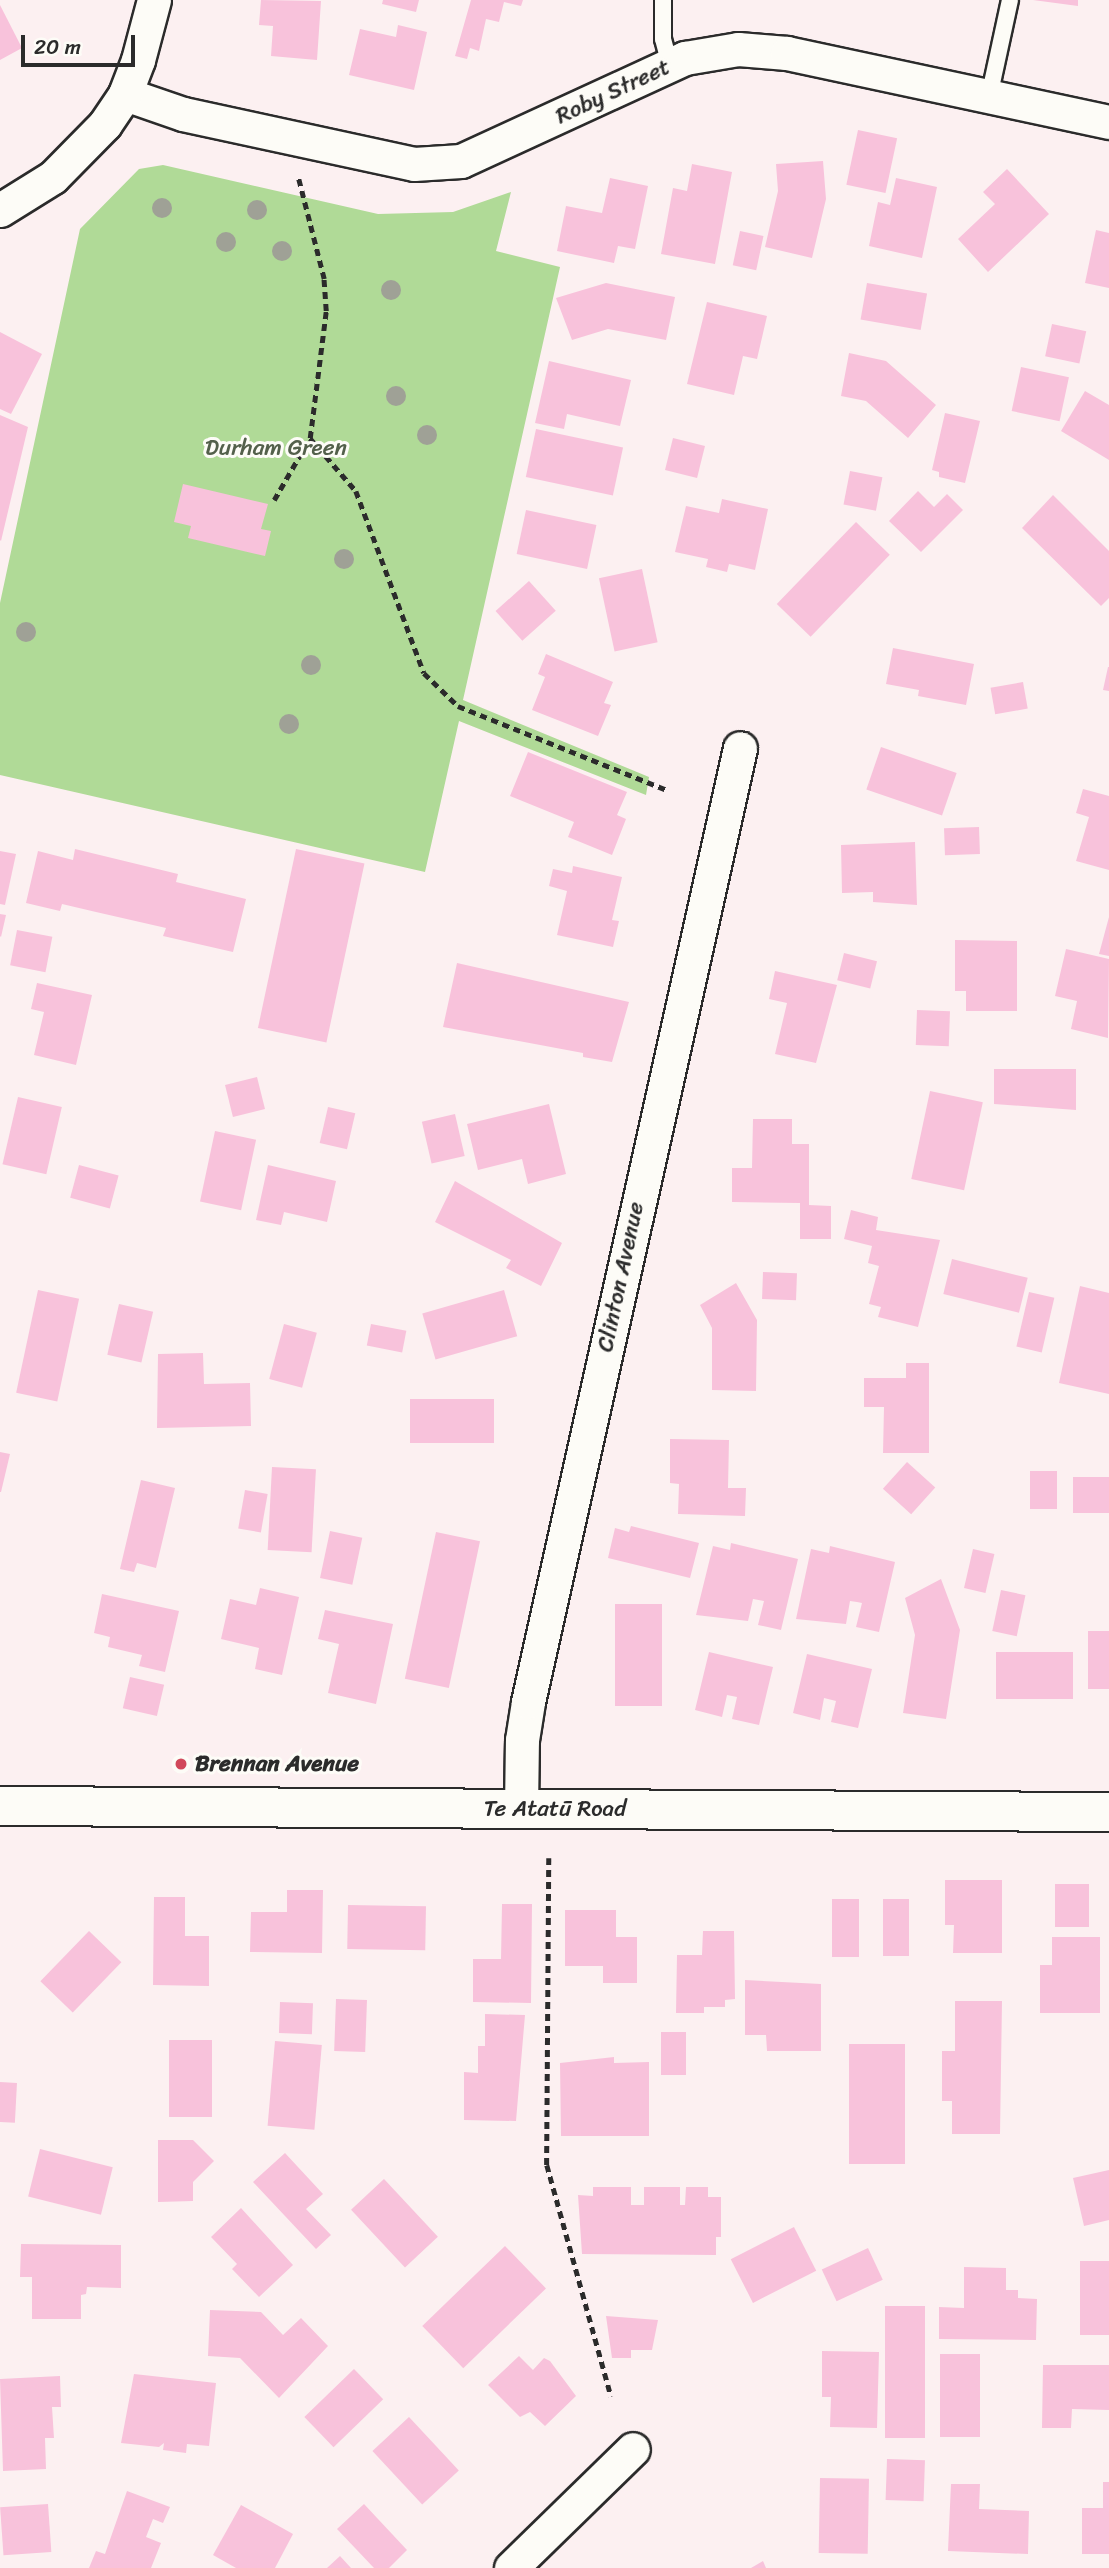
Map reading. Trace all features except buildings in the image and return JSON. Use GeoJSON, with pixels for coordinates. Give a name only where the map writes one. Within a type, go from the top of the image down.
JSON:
{"type":"FeatureCollection","features":[{"type":"Feature","properties":{"kind":"main road","name":"Te Atatū Road"},"geometry":{"type":"LineString","coordinates":[[0,1806],[1109,1812]]}},
{"type":"Feature","properties":{"kind":"street"},"geometry":{"type":"LineString","coordinates":[[0,209],[53,177],[83,151],[125,94],[154,0]]}},
{"type":"Feature","properties":{"kind":"street","name":"Roby Street"},"geometry":{"type":"LineString","coordinates":[[125,94],[183,114],[383,159],[437,165],[489,151],[670,65],[712,51],[760,50],[1109,122]]}},
{"type":"Feature","properties":{"kind":"street","name":"Clinton Avenue"},"geometry":{"type":"LineString","coordinates":[[521,1809],[522,1740],[528,1702],[740,748]]}},
{"type":"Feature","properties":{"kind":"street"},"geometry":{"type":"LineString","coordinates":[[512,2568],[633,2449]]}},
{"type":"Feature","properties":{"kind":"lane"},"geometry":{"type":"LineString","coordinates":[[663,0],[663,39],[670,65]]}},
{"type":"Feature","properties":{"kind":"lane"},"geometry":{"type":"LineString","coordinates":[[989,97],[1010,0]]}},
{"type":"Feature","properties":{"kind":"path"},"geometry":{"type":"LineString","coordinates":[[274,500],[310,438],[326,311],[324,279],[296,170]]}},
{"type":"Feature","properties":{"kind":"path"},"geometry":{"type":"LineString","coordinates":[[310,438],[356,491],[424,673],[458,706],[667,790]]}},
{"type":"Feature","properties":{"kind":"path"},"geometry":{"type":"LineString","coordinates":[[550,1858],[547,2165],[611,2396]]}},
{"type":"Feature","properties":{"kind":"green space","name":"Durham Green"},"geometry":{"type":"Polygon","coordinates":[[[163,165],[378,214],[453,212],[511,192],[496,251],[560,267],[463,700],[649,777],[646,795],[459,721],[425,872],[0,775],[0,603],[80,229],[139,169],[163,165]]]}},
{"type":"Feature","properties":{"kind":"place","name":"Brennan Avenue"},"geometry":{"type":"Point","coordinates":[181,1764]}}]}
